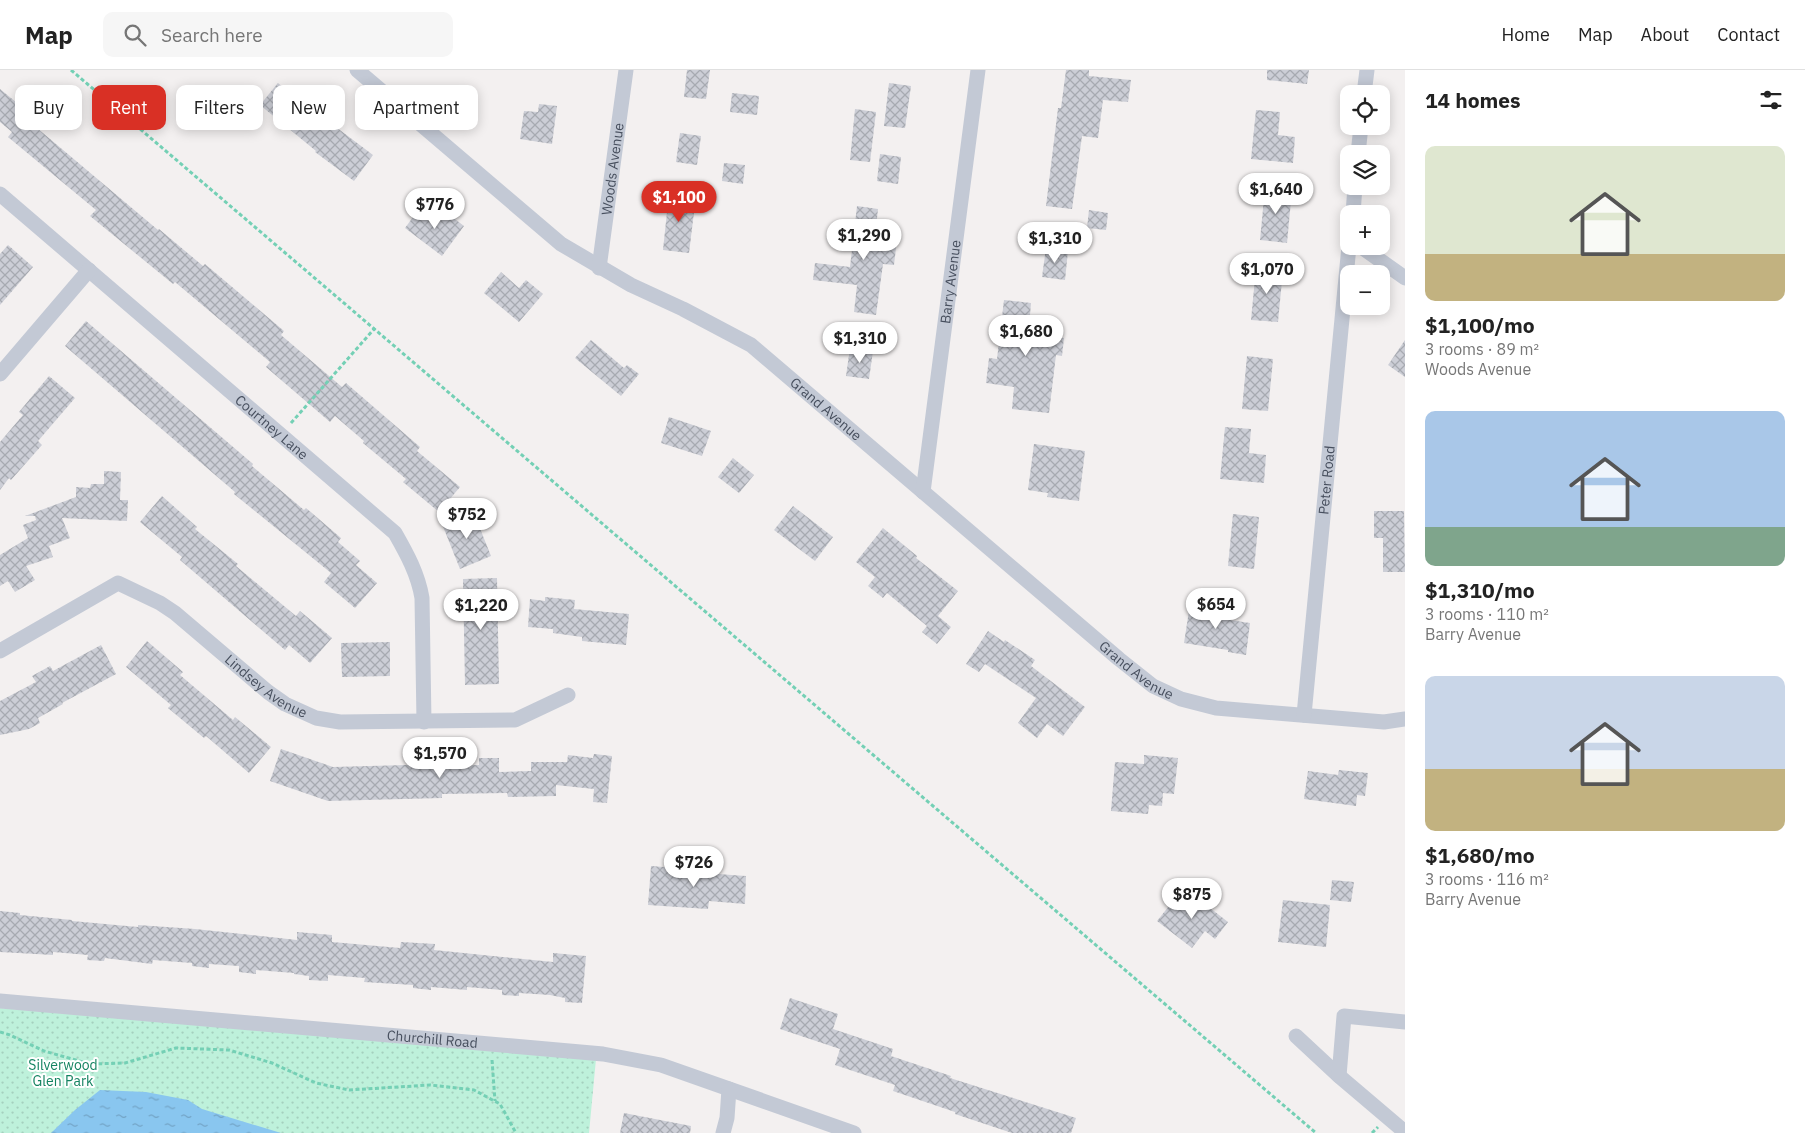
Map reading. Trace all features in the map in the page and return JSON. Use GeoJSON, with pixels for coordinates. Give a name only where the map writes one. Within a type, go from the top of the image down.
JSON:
{"type":"FeatureCollection","features":[{"type":"Feature","properties":{"kind":"street","name":"Grand Avenue"},"geometry":{"type":"LineString","coordinates":[[358,70],[561,244],[631,286],[683,309],[751,345],[1153,686],[1181,699],[1216,708],[1384,722],[1405,719]]}},
{"type":"Feature","properties":{"kind":"street","name":"Woods Avenue"},"geometry":{"type":"LineString","coordinates":[[599,268],[626,70]]}},
{"type":"Feature","properties":{"kind":"street","name":"Barry Avenue"},"geometry":{"type":"LineString","coordinates":[[924,492],[978,70]]}},
{"type":"Feature","properties":{"kind":"street"},"geometry":{"type":"LineString","coordinates":[[1365,85],[1367,70]]}},
{"type":"Feature","properties":{"kind":"street","name":"Courtney Lane"},"geometry":{"type":"LineString","coordinates":[[0,194],[395,533],[411,562],[420,584],[422,598],[424,722]]}},
{"type":"Feature","properties":{"kind":"street","name":"Peter Road"},"geometry":{"type":"LineString","coordinates":[[1304,714],[1348,255]]}},
{"type":"Feature","properties":{"kind":"street"},"geometry":{"type":"LineString","coordinates":[[1373,255],[1405,278]]}},
{"type":"Feature","properties":{"kind":"street"},"geometry":{"type":"LineString","coordinates":[[0,374],[89,270]]}},
{"type":"Feature","properties":{"kind":"street","name":"Lindsey Avenue"},"geometry":{"type":"LineString","coordinates":[[0,651],[118,583],[160,603],[175,613],[268,692],[298,711],[316,718],[340,722],[515,720],[568,696]]}},
{"type":"Feature","properties":{"kind":"street","name":"Churchill Road"},"geometry":{"type":"LineString","coordinates":[[0,1001],[603,1054],[661,1064],[854,1133]]}},
{"type":"Feature","properties":{"kind":"street"},"geometry":{"type":"LineString","coordinates":[[1338,1076],[1344,1016],[1405,1022]]}},
{"type":"Feature","properties":{"kind":"street"},"geometry":{"type":"LineString","coordinates":[[1296,1036],[1338,1076],[1405,1132]]}},
{"type":"Feature","properties":{"kind":"street"},"geometry":{"type":"LineString","coordinates":[[723,1133],[729,1089]]}},
{"type":"Feature","properties":{"kind":"path"},"geometry":{"type":"LineString","coordinates":[[71,70],[1316,1133]]}},
{"type":"Feature","properties":{"kind":"path"},"geometry":{"type":"LineString","coordinates":[[280,434],[375,328]]}},
{"type":"Feature","properties":{"kind":"path"},"geometry":{"type":"LineString","coordinates":[[0,1032],[44,1051],[90,1064],[125,1063],[176,1048],[229,1050],[272,1063],[316,1083],[349,1090],[430,1085],[474,1090],[500,1104],[516,1133]]}},
{"type":"Feature","properties":{"kind":"path"},"geometry":{"type":"LineString","coordinates":[[490,1044],[495,1102]]}},
{"type":"Feature","properties":{"kind":"green space","name":"Silverwood Glen Park"},"geometry":{"type":"Polygon","coordinates":[[[0,1008],[596,1059],[589,1133],[0,1133],[0,1008]]]}},
{"type":"Feature","properties":{"kind":"water"},"geometry":{"type":"Polygon","coordinates":[[[100,1090],[146,1092],[188,1100],[202,1109],[281,1133],[51,1133],[100,1090]]]}},
{"type":"Feature","properties":{"kind":"building"},"geometry":{"type":"Polygon","coordinates":[[[687,70],[710,70],[706,99],[684,97],[687,70]]]}},
{"type":"Feature","properties":{"kind":"building"},"geometry":{"type":"Polygon","coordinates":[[[1066,70],[1089,70],[1089,76],[1131,80],[1128,102],[1103,100],[1098,138],[1082,136],[1072,209],[1046,206],[1058,108],[1061,108],[1066,70]]]}},
{"type":"Feature","properties":{"kind":"building"},"geometry":{"type":"Polygon","coordinates":[[[1267,70],[1309,70],[1307,84],[1267,80],[1267,70]]]}},
{"type":"Feature","properties":{"kind":"building"},"geometry":{"type":"Polygon","coordinates":[[[889,83],[911,86],[905,128],[884,126],[889,83]]]}},
{"type":"Feature","properties":{"kind":"building"},"geometry":{"type":"Polygon","coordinates":[[[0,89],[15,101],[15,130],[39,130],[158,230],[203,266],[205,264],[284,331],[281,335],[342,387],[346,383],[420,447],[417,451],[460,487],[439,512],[403,482],[406,479],[363,443],[364,441],[335,416],[330,422],[266,367],[270,362],[175,282],[173,284],[90,216],[96,210],[8,137],[12,132],[0,122],[0,89]]]}},
{"type":"Feature","properties":{"kind":"building"},"geometry":{"type":"Polygon","coordinates":[[[273,89],[273,116],[263,107],[263,101],[273,89]]]}},
{"type":"Feature","properties":{"kind":"building"},"geometry":{"type":"Polygon","coordinates":[[[732,93],[759,96],[757,115],[730,112],[732,93]]]}},
{"type":"Feature","properties":{"kind":"building"},"geometry":{"type":"Polygon","coordinates":[[[539,104],[557,106],[552,144],[520,139],[524,111],[538,112],[539,104]]]}},
{"type":"Feature","properties":{"kind":"building"},"geometry":{"type":"Polygon","coordinates":[[[855,109],[876,112],[870,162],[850,160],[855,109]]]}},
{"type":"Feature","properties":{"kind":"building"},"geometry":{"type":"Polygon","coordinates":[[[1256,110],[1280,112],[1278,135],[1295,137],[1293,163],[1251,159],[1256,110]]]}},
{"type":"Feature","properties":{"kind":"building"},"geometry":{"type":"Polygon","coordinates":[[[290,130],[340,130],[373,155],[354,181],[290,130]]]}},
{"type":"Feature","properties":{"kind":"building"},"geometry":{"type":"Polygon","coordinates":[[[680,133],[701,136],[697,165],[676,162],[680,133]]]}},
{"type":"Feature","properties":{"kind":"building"},"geometry":{"type":"Polygon","coordinates":[[[880,154],[901,157],[898,184],[877,181],[880,154]]]}},
{"type":"Feature","properties":{"kind":"building"},"geometry":{"type":"Polygon","coordinates":[[[724,163],[745,165],[743,184],[722,181],[724,163]]]}},
{"type":"Feature","properties":{"kind":"building"},"geometry":{"type":"Polygon","coordinates":[[[1265,188],[1292,190],[1287,243],[1260,240],[1265,188]]]}},
{"type":"Feature","properties":{"kind":"building"},"geometry":{"type":"Polygon","coordinates":[[[669,193],[696,196],[689,253],[663,250],[669,193]]]}},
{"type":"Feature","properties":{"kind":"building"},"geometry":{"type":"Polygon","coordinates":[[[422,205],[442,220],[447,213],[464,226],[442,256],[405,228],[422,205]]]}},
{"type":"Feature","properties":{"kind":"building"},"geometry":{"type":"Polygon","coordinates":[[[857,206],[878,209],[876,228],[898,231],[894,265],[883,264],[876,315],[854,312],[857,285],[813,280],[815,263],[850,267],[857,206]]]}},
{"type":"Feature","properties":{"kind":"building"},"geometry":{"type":"Polygon","coordinates":[[[1089,210],[1108,213],[1106,230],[1087,228],[1089,210]]]}},
{"type":"Feature","properties":{"kind":"building"},"geometry":{"type":"Polygon","coordinates":[[[8,245],[33,267],[0,305],[0,254],[8,245]]]}},
{"type":"Feature","properties":{"kind":"building"},"geometry":{"type":"Polygon","coordinates":[[[1046,248],[1068,251],[1065,280],[1042,277],[1046,248]]]}},
{"type":"Feature","properties":{"kind":"building"},"geometry":{"type":"Polygon","coordinates":[[[1256,268],[1283,270],[1278,322],[1251,320],[1256,268]]]}},
{"type":"Feature","properties":{"kind":"building"},"geometry":{"type":"Polygon","coordinates":[[[501,272],[519,288],[526,280],[543,294],[519,322],[484,293],[501,272]]]}},
{"type":"Feature","properties":{"kind":"building"},"geometry":{"type":"Polygon","coordinates":[[[1004,300],[1031,303],[1030,315],[1054,317],[1051,337],[1064,338],[1062,356],[1056,355],[1049,413],[1012,409],[1014,387],[986,383],[989,358],[997,359],[1004,300]]]}},
{"type":"Feature","properties":{"kind":"building"},"geometry":{"type":"Polygon","coordinates":[[[86,321],[253,464],[252,466],[304,510],[306,508],[341,538],[338,542],[360,561],[356,565],[377,583],[355,608],[324,582],[331,573],[234,494],[235,492],[65,346],[86,321]]]}},
{"type":"Feature","properties":{"kind":"building"},"geometry":{"type":"Polygon","coordinates":[[[591,340],[624,368],[627,365],[639,374],[621,396],[575,358],[591,340]]]}},
{"type":"Feature","properties":{"kind":"building"},"geometry":{"type":"Polygon","coordinates":[[[1405,340],[1405,377],[1388,365],[1405,340]]]}},
{"type":"Feature","properties":{"kind":"building"},"geometry":{"type":"Polygon","coordinates":[[[850,348],[873,351],[869,379],[846,376],[850,348]]]}},
{"type":"Feature","properties":{"kind":"building"},"geometry":{"type":"Polygon","coordinates":[[[1247,356],[1273,359],[1268,411],[1242,409],[1247,356]]]}},
{"type":"Feature","properties":{"kind":"building"},"geometry":{"type":"Polygon","coordinates":[[[49,376],[75,398],[38,441],[42,445],[11,480],[9,478],[0,490],[0,442],[23,415],[19,412],[49,376]]]}},
{"type":"Feature","properties":{"kind":"building"},"geometry":{"type":"Polygon","coordinates":[[[669,417],[711,431],[702,456],[661,443],[669,417]]]}},
{"type":"Feature","properties":{"kind":"building"},"geometry":{"type":"Polygon","coordinates":[[[1225,427],[1251,429],[1249,453],[1266,455],[1264,483],[1220,479],[1225,427]]]}},
{"type":"Feature","properties":{"kind":"building"},"geometry":{"type":"Polygon","coordinates":[[[1034,444],[1085,451],[1079,501],[1047,497],[1048,493],[1028,490],[1034,444]]]}},
{"type":"Feature","properties":{"kind":"building"},"geometry":{"type":"Polygon","coordinates":[[[733,458],[754,475],[739,493],[718,477],[733,458]]]}},
{"type":"Feature","properties":{"kind":"building"},"geometry":{"type":"Polygon","coordinates":[[[104,471],[121,472],[120,500],[128,500],[127,521],[62,518],[70,538],[49,546],[53,557],[26,566],[35,580],[15,592],[8,581],[0,586],[0,555],[28,538],[23,525],[36,520],[35,516],[25,516],[76,497],[76,487],[90,488],[91,484],[104,484],[104,471]]]}},
{"type":"Feature","properties":{"kind":"building"},"geometry":{"type":"Polygon","coordinates":[[[162,496],[197,527],[195,529],[238,564],[236,566],[296,616],[300,611],[332,638],[310,663],[289,645],[285,650],[180,560],[182,557],[140,522],[162,496]]]}},
{"type":"Feature","properties":{"kind":"building"},"geometry":{"type":"Polygon","coordinates":[[[793,506],[833,537],[815,561],[774,530],[793,506]]]}},
{"type":"Feature","properties":{"kind":"building"},"geometry":{"type":"Polygon","coordinates":[[[473,511],[491,556],[460,569],[442,524],[473,511]]]}},
{"type":"Feature","properties":{"kind":"building"},"geometry":{"type":"Polygon","coordinates":[[[1374,511],[1404,511],[1405,572],[1383,572],[1383,538],[1374,538],[1374,511]]]}},
{"type":"Feature","properties":{"kind":"building"},"geometry":{"type":"Polygon","coordinates":[[[1233,514],[1259,517],[1254,569],[1228,566],[1233,514]]]}},
{"type":"Feature","properties":{"kind":"building"},"geometry":{"type":"Polygon","coordinates":[[[883,528],[917,556],[916,558],[958,591],[938,616],[951,627],[937,644],[922,632],[927,626],[887,593],[883,598],[868,586],[875,577],[856,562],[883,528]]]}},
{"type":"Feature","properties":{"kind":"building"},"geometry":{"type":"Polygon","coordinates":[[[497,578],[499,684],[465,685],[463,579],[497,578]]]}},
{"type":"Feature","properties":{"kind":"building"},"geometry":{"type":"Polygon","coordinates":[[[545,597],[575,600],[574,609],[629,614],[626,645],[582,641],[582,637],[553,633],[553,629],[528,627],[530,599],[545,601],[545,597]]]}},
{"type":"Feature","properties":{"kind":"building"},"geometry":{"type":"Polygon","coordinates":[[[1190,604],[1224,609],[1223,619],[1250,623],[1246,655],[1184,643],[1190,604]]]}},
{"type":"Feature","properties":{"kind":"building"},"geometry":{"type":"Polygon","coordinates":[[[988,631],[1035,660],[1031,666],[1085,707],[1063,736],[1047,724],[1037,738],[1018,723],[1036,698],[985,664],[979,672],[966,664],[988,631]]]}},
{"type":"Feature","properties":{"kind":"building"},"geometry":{"type":"Polygon","coordinates":[[[147,641],[183,672],[180,675],[233,720],[235,717],[271,747],[249,773],[206,736],[204,738],[168,708],[171,705],[126,667],[147,641]]]}},
{"type":"Feature","properties":{"kind":"building"},"geometry":{"type":"Polygon","coordinates":[[[390,642],[390,676],[342,677],[341,643],[390,642]]]}},
{"type":"Feature","properties":{"kind":"building"},"geometry":{"type":"Polygon","coordinates":[[[101,645],[116,674],[38,718],[40,723],[29,729],[0,735],[0,701],[36,682],[32,676],[50,666],[53,671],[101,645]]]}},
{"type":"Feature","properties":{"kind":"building"},"geometry":{"type":"Polygon","coordinates":[[[281,749],[333,767],[442,764],[442,766],[479,765],[479,758],[499,758],[499,772],[531,771],[531,762],[567,762],[568,755],[593,758],[594,754],[612,756],[607,803],[593,802],[594,789],[556,785],[556,796],[508,797],[507,793],[442,794],[442,798],[328,801],[270,781],[281,749]]]}},
{"type":"Feature","properties":{"kind":"building"},"geometry":{"type":"Polygon","coordinates":[[[1144,755],[1178,758],[1174,794],[1163,793],[1162,806],[1149,805],[1148,814],[1111,811],[1115,762],[1144,764],[1144,755]]]}},
{"type":"Feature","properties":{"kind":"building"},"geometry":{"type":"Polygon","coordinates":[[[1339,770],[1368,773],[1365,796],[1357,795],[1356,806],[1304,799],[1308,771],[1338,775],[1339,770]]]}},
{"type":"Feature","properties":{"kind":"building"},"geometry":{"type":"Polygon","coordinates":[[[651,866],[718,871],[718,874],[746,876],[745,904],[709,901],[708,909],[648,905],[651,866]]]}},
{"type":"Feature","properties":{"kind":"building"},"geometry":{"type":"Polygon","coordinates":[[[1332,880],[1354,882],[1351,902],[1330,900],[1332,880]]]}},
{"type":"Feature","properties":{"kind":"building"},"geometry":{"type":"Polygon","coordinates":[[[1187,890],[1228,922],[1215,939],[1205,931],[1192,948],[1157,921],[1173,901],[1176,904],[1187,890]]]}},
{"type":"Feature","properties":{"kind":"building"},"geometry":{"type":"Polygon","coordinates":[[[1283,900],[1330,905],[1326,947],[1278,942],[1283,900]]]}},
{"type":"Feature","properties":{"kind":"building"},"geometry":{"type":"Polygon","coordinates":[[[0,911],[72,921],[138,927],[138,925],[195,929],[297,940],[297,932],[332,935],[332,942],[400,948],[401,942],[435,944],[434,950],[553,962],[553,953],[586,956],[582,1003],[565,1002],[565,998],[550,995],[519,993],[519,996],[502,995],[502,990],[467,987],[467,990],[431,987],[431,990],[413,988],[413,985],[364,982],[365,978],[328,975],[328,981],[309,980],[309,976],[294,973],[256,970],[256,974],[239,972],[239,966],[209,964],[209,968],[192,966],[192,963],[153,960],[152,964],[105,958],[104,961],[87,960],[88,955],[53,952],[53,955],[0,952],[0,911]]]}},
{"type":"Feature","properties":{"kind":"building"},"geometry":{"type":"Polygon","coordinates":[[[790,998],[838,1014],[833,1029],[893,1049],[891,1056],[951,1076],[950,1078],[1076,1118],[1071,1133],[1012,1133],[893,1091],[895,1085],[835,1065],[840,1049],[780,1029],[790,998]]]}},
{"type":"Feature","properties":{"kind":"building"},"geometry":{"type":"Polygon","coordinates":[[[624,1113],[691,1126],[690,1133],[620,1133],[624,1113]]]}}]}
